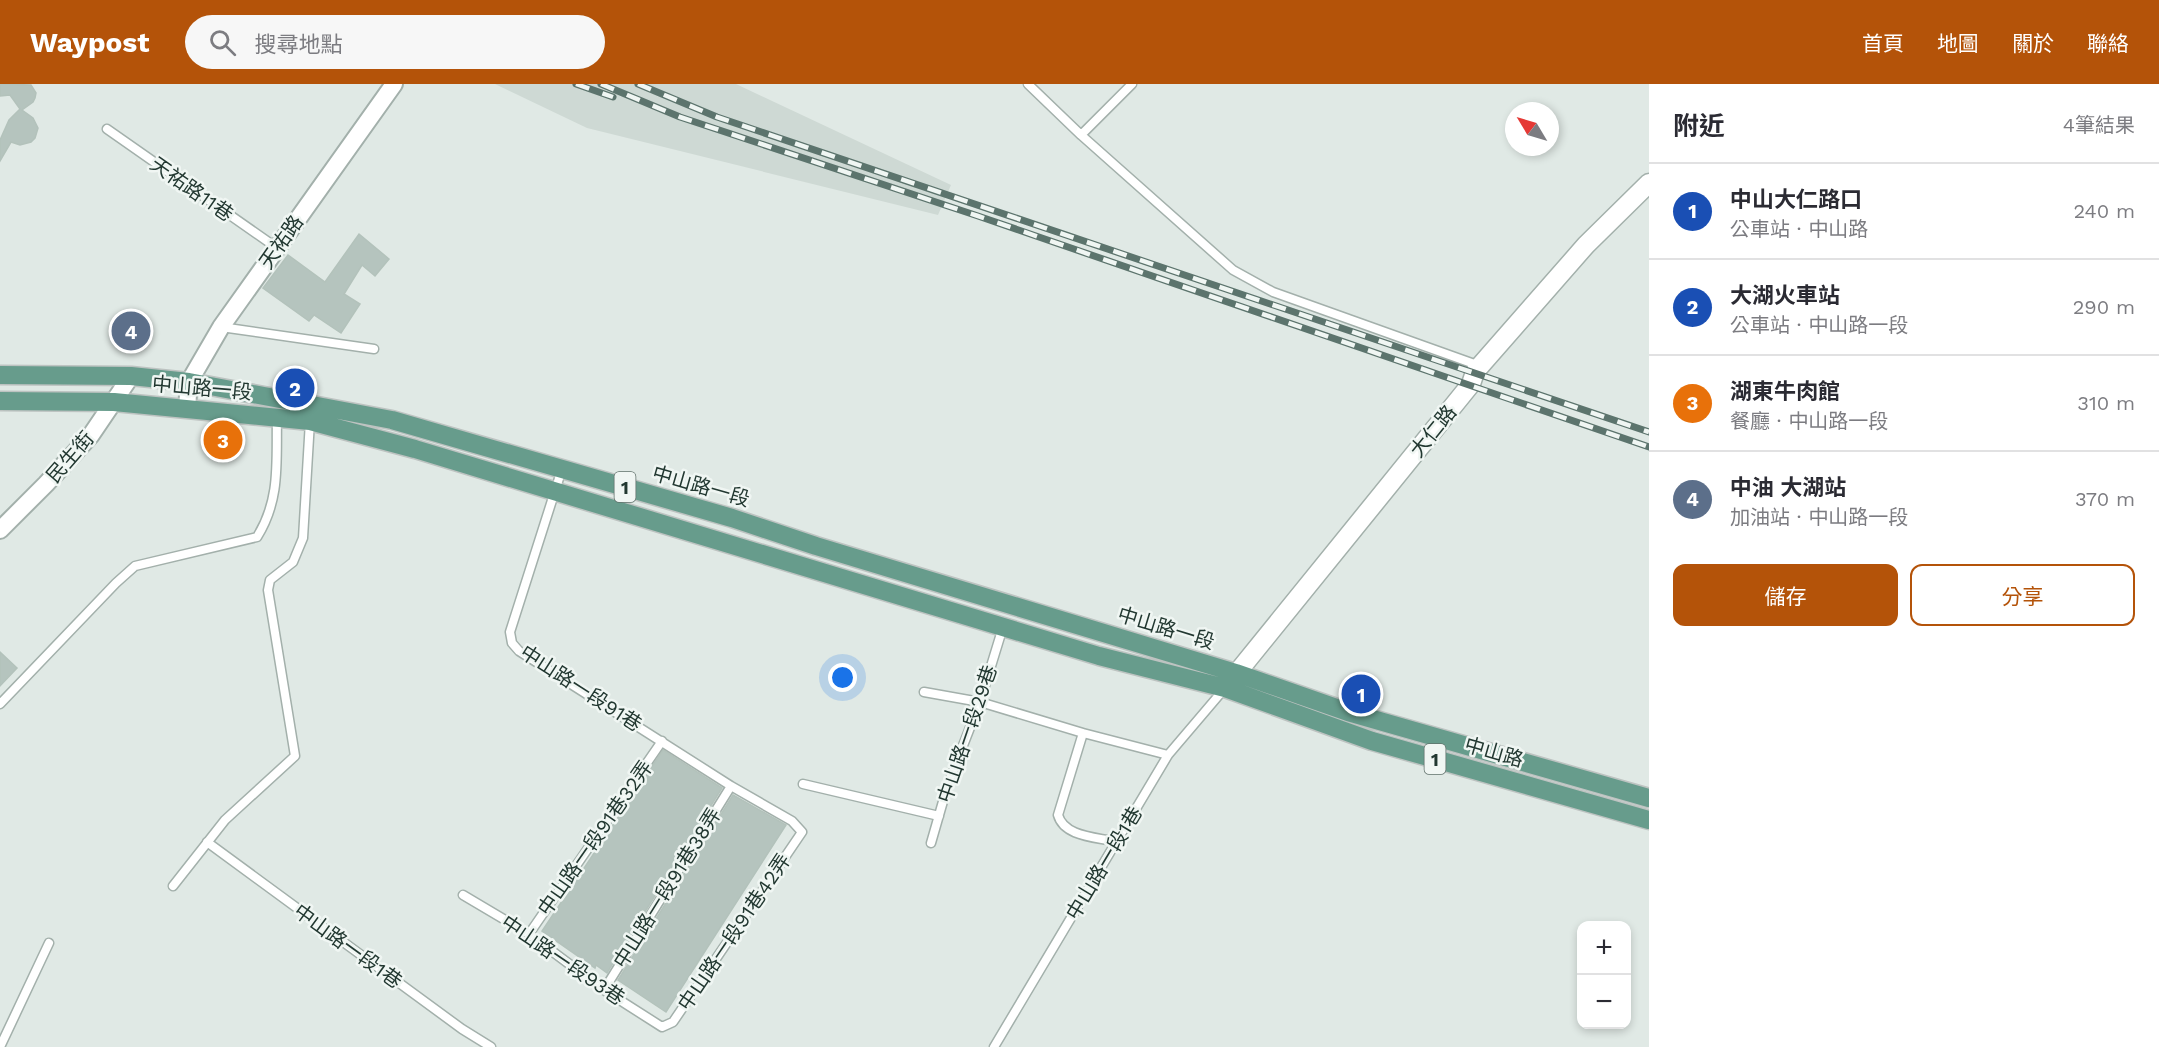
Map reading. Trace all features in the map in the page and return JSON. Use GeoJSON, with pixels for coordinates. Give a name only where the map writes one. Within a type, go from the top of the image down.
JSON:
{"type":"FeatureCollection","features":[{"type":"Feature","properties":{"kind":"main road","name":"中山路一段"},"geometry":{"type":"LineString","coordinates":[[0,375],[131,376],[189,382],[392,420],[732,518],[816,546],[1236,673]]}},
{"type":"Feature","properties":{"kind":"main road","name":"中山路一段"},"geometry":{"type":"LineString","coordinates":[[0,401],[114,402],[310,421],[415,449],[1099,656],[1225,688]]}},
{"type":"Feature","properties":{"kind":"main road","name":"中山路"},"geometry":{"type":"LineString","coordinates":[[1236,673],[1348,712],[1649,798]]}},
{"type":"Feature","properties":{"kind":"main road","name":"中山路"},"geometry":{"type":"LineString","coordinates":[[1225,688],[1372,741],[1649,820]]}},
{"type":"Feature","properties":{"kind":"street","name":"天祐路"},"geometry":{"type":"LineString","coordinates":[[187,408],[189,382],[221,327],[394,84]]}},
{"type":"Feature","properties":{"kind":"street","name":"大仁路"},"geometry":{"type":"LineString","coordinates":[[1225,688],[1471,384],[1480,366],[1586,245],[1649,183]]}},
{"type":"Feature","properties":{"kind":"street","name":"民生街"},"geometry":{"type":"LineString","coordinates":[[0,530],[83,443],[131,376]]}},
{"type":"Feature","properties":{"kind":"lane"},"geometry":{"type":"LineString","coordinates":[[1028,84],[1081,135],[1233,270],[1273,292],[1480,366]]}},
{"type":"Feature","properties":{"kind":"lane"},"geometry":{"type":"LineString","coordinates":[[1081,135],[1132,84]]}},
{"type":"Feature","properties":{"kind":"lane","name":"天祐路11巷"},"geometry":{"type":"LineString","coordinates":[[107,129],[277,248]]}},
{"type":"Feature","properties":{"kind":"lane"},"geometry":{"type":"LineString","coordinates":[[221,327],[374,349]]}},
{"type":"Feature","properties":{"kind":"lane"},"geometry":{"type":"LineString","coordinates":[[0,704],[135,566],[257,537],[268,519],[275,494],[277,418]]}},
{"type":"Feature","properties":{"kind":"lane"},"geometry":{"type":"LineString","coordinates":[[173,886],[225,820],[244,800],[295,756],[268,590],[270,580],[293,562],[303,538],[310,421]]}},
{"type":"Feature","properties":{"kind":"lane","name":"中山路一段91巷"},"geometry":{"type":"LineString","coordinates":[[562,469],[510,632],[512,643],[519,651],[731,786],[792,821],[802,832]]}},
{"type":"Feature","properties":{"kind":"lane","name":"中山路一段29巷"},"geometry":{"type":"LineString","coordinates":[[931,843],[948,784],[980,702],[1004,626]]}},
{"type":"Feature","properties":{"kind":"lane","name":"中山路一段1巷"},"geometry":{"type":"LineString","coordinates":[[994,1047],[1168,755],[1225,688]]}},
{"type":"Feature","properties":{"kind":"lane"},"geometry":{"type":"LineString","coordinates":[[924,692],[980,702],[1083,733],[1168,755]]}},
{"type":"Feature","properties":{"kind":"lane"},"geometry":{"type":"LineString","coordinates":[[1083,733],[1058,815],[1060,824],[1067,830],[1116,842]]}},
{"type":"Feature","properties":{"kind":"lane","name":"中山路一段91巷32弄"},"geometry":{"type":"LineString","coordinates":[[529,934],[662,741]]}},
{"type":"Feature","properties":{"kind":"lane"},"geometry":{"type":"LineString","coordinates":[[803,784],[939,816]]}},
{"type":"Feature","properties":{"kind":"lane","name":"中山路一段91巷38弄"},"geometry":{"type":"LineString","coordinates":[[604,990],[731,786]]}},
{"type":"Feature","properties":{"kind":"lane","name":"中山路一段91巷42弄"},"geometry":{"type":"LineString","coordinates":[[662,1027],[673,1022],[802,832]]}},
{"type":"Feature","properties":{"kind":"lane","name":"中山路一段1巷"},"geometry":{"type":"LineString","coordinates":[[207,842],[462,1029],[491,1047]]}},
{"type":"Feature","properties":{"kind":"lane","name":"中山路一段93巷"},"geometry":{"type":"LineString","coordinates":[[463,895],[529,934],[604,990],[662,1027]]}},
{"type":"Feature","properties":{"kind":"lane"},"geometry":{"type":"LineString","coordinates":[[0,1047],[49,943]]}},
{"type":"Feature","properties":{"kind":"shaded area"},"geometry":{"type":"Polygon","coordinates":[[[495,84],[736,84],[951,185],[938,215],[587,128],[495,84]]]}},
{"type":"Feature","properties":{"kind":"building"},"geometry":{"type":"Polygon","coordinates":[[[0,84],[31,85],[36,93],[35,98],[22,110],[33,118],[38,128],[31,142],[20,145],[11,142],[0,161],[0,140],[9,120],[20,109],[10,95],[0,96],[0,84]]]}},
{"type":"Feature","properties":{"kind":"building"},"geometry":{"type":"Polygon","coordinates":[[[359,234],[389,259],[375,276],[362,265],[344,294],[360,304],[341,333],[314,315],[309,321],[263,288],[288,255],[325,282],[359,234]]]}},
{"type":"Feature","properties":{"kind":"building"},"geometry":{"type":"Polygon","coordinates":[[[0,652],[17,668],[0,686],[0,652]]]}},
{"type":"Feature","properties":{"kind":"building"},"geometry":{"type":"Polygon","coordinates":[[[663,750],[722,788],[607,973],[596,965],[595,968],[542,931],[663,750]]]}},
{"type":"Feature","properties":{"kind":"building"},"geometry":{"type":"Polygon","coordinates":[[[733,795],[786,825],[666,1012],[618,980],[733,795]]]}},
{"type":"Feature","properties":{"kind":"railway"},"geometry":{"type":"LineString","coordinates":[[576,84],[613,97]]}},
{"type":"Feature","properties":{"kind":"railway"},"geometry":{"type":"LineString","coordinates":[[601,84],[680,117],[978,216],[1649,447]]}},
{"type":"Feature","properties":{"kind":"railway"},"geometry":{"type":"LineString","coordinates":[[638,84],[717,117],[1649,432]]}},
{"type":"Feature","properties":{"kind":"place","name":"中油 大湖站"},"geometry":{"type":"Point","coordinates":[131,331]}},
{"type":"Feature","properties":{"kind":"place","name":"大湖火車站"},"geometry":{"type":"Point","coordinates":[295,388]}},
{"type":"Feature","properties":{"kind":"place","name":"湖東牛肉館"},"geometry":{"type":"Point","coordinates":[223,440]}},
{"type":"Feature","properties":{"kind":"place","name":"中山大仁路口"},"geometry":{"type":"Point","coordinates":[1361,694]}}]}
